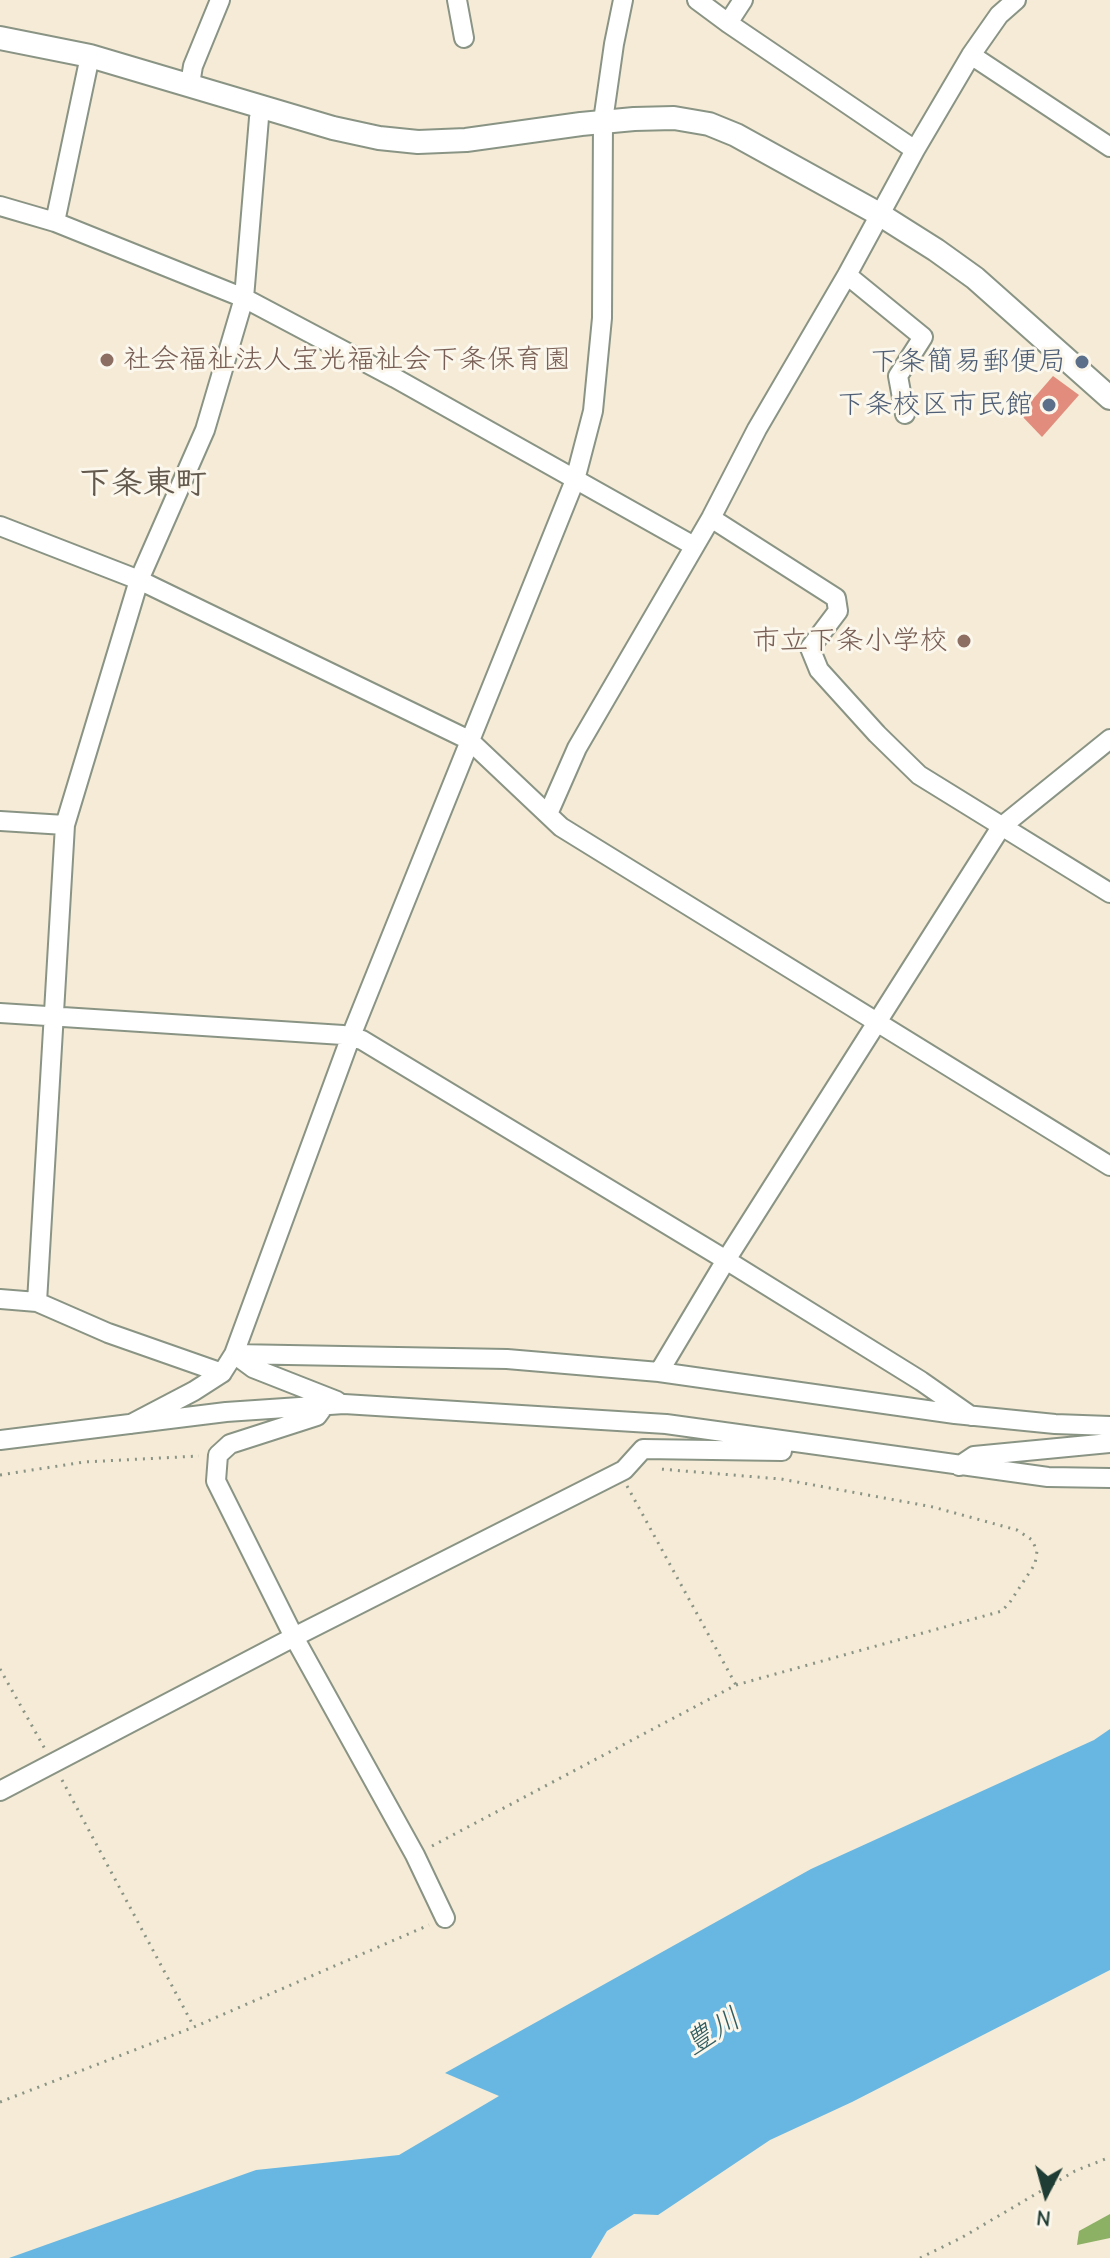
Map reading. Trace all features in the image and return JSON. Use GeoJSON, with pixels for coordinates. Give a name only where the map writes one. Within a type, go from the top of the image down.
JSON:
{"type":"FeatureCollection","features":[{"type":"Feature","properties":{"kind":"street"},"geometry":{"type":"LineString","coordinates":[[190,84],[193,66],[220,0]]}},
{"type":"Feature","properties":{"kind":"street"},"geometry":{"type":"LineString","coordinates":[[457,0],[464,38]]}},
{"type":"Feature","properties":{"kind":"street"},"geometry":{"type":"LineString","coordinates":[[131,1424],[222,1373],[234,1354],[351,1036],[575,480],[593,411],[602,318],[603,121],[623,0]]}},
{"type":"Feature","properties":{"kind":"street"},"geometry":{"type":"LineString","coordinates":[[697,0],[915,150]]}},
{"type":"Feature","properties":{"kind":"street"},"geometry":{"type":"LineString","coordinates":[[728,23],[743,0]]}},
{"type":"Feature","properties":{"kind":"street"},"geometry":{"type":"LineString","coordinates":[[548,814],[577,748],[711,518],[757,429],[847,275],[915,150],[971,55],[999,15],[1016,0]]}},
{"type":"Feature","properties":{"kind":"street"},"geometry":{"type":"LineString","coordinates":[[0,38],[90,56],[333,128],[379,138],[418,142],[466,140],[603,121],[674,118],[709,124],[736,135],[879,214],[936,250],[975,278],[1110,398]]}},
{"type":"Feature","properties":{"kind":"street"},"geometry":{"type":"LineString","coordinates":[[971,55],[1110,147]]}},
{"type":"Feature","properties":{"kind":"street"},"geometry":{"type":"LineString","coordinates":[[55,222],[90,56]]}},
{"type":"Feature","properties":{"kind":"street"},"geometry":{"type":"LineString","coordinates":[[37,1302],[65,825],[139,580],[205,430],[244,298],[262,107]]}},
{"type":"Feature","properties":{"kind":"street"},"geometry":{"type":"LineString","coordinates":[[0,206],[55,222],[244,298],[395,378],[694,546]]}},
{"type":"Feature","properties":{"kind":"street"},"geometry":{"type":"LineString","coordinates":[[847,275],[923,337],[898,376],[905,414]]}},
{"type":"Feature","properties":{"kind":"street"},"geometry":{"type":"LineString","coordinates":[[711,518],[836,598],[838,611],[810,648],[819,670],[919,775],[1110,893]]}},
{"type":"Feature","properties":{"kind":"street"},"geometry":{"type":"LineString","coordinates":[[0,526],[139,580],[469,740],[561,827],[1110,1166]]}},
{"type":"Feature","properties":{"kind":"street"},"geometry":{"type":"LineString","coordinates":[[659,1372],[726,1260],[1001,827],[1110,739]]}},
{"type":"Feature","properties":{"kind":"street"},"geometry":{"type":"LineString","coordinates":[[0,821],[65,825]]}},
{"type":"Feature","properties":{"kind":"street"},"geometry":{"type":"LineString","coordinates":[[0,1013],[351,1036],[362,1040],[726,1260],[921,1381],[971,1416]]}},
{"type":"Feature","properties":{"kind":"street"},"geometry":{"type":"LineString","coordinates":[[0,1299],[37,1302],[108,1333],[222,1373]]}},
{"type":"Feature","properties":{"kind":"street"},"geometry":{"type":"LineString","coordinates":[[234,1354],[507,1359],[659,1372],[971,1416],[1110,1426]]}},
{"type":"Feature","properties":{"kind":"street"},"geometry":{"type":"LineString","coordinates":[[234,1354],[253,1368],[335,1405]]}},
{"type":"Feature","properties":{"kind":"street"},"geometry":{"type":"LineString","coordinates":[[335,1405],[317,1416],[230,1444],[218,1455],[216,1481],[294,1637],[415,1855],[445,1918]]}},
{"type":"Feature","properties":{"kind":"street"},"geometry":{"type":"LineString","coordinates":[[0,1440],[226,1412],[335,1405],[666,1424],[1048,1477],[1110,1478]]}},
{"type":"Feature","properties":{"kind":"street"},"geometry":{"type":"LineString","coordinates":[[959,1466],[974,1456],[1110,1443]]}},
{"type":"Feature","properties":{"kind":"street"},"geometry":{"type":"LineString","coordinates":[[0,1791],[294,1637],[624,1470],[643,1449],[783,1451],[812,1445]]}},
{"type":"Feature","properties":{"kind":"path"},"geometry":{"type":"LineString","coordinates":[[0,1475],[84,1462],[218,1455]]}},
{"type":"Feature","properties":{"kind":"path"},"geometry":{"type":"LineString","coordinates":[[415,1855],[736,1685],[1002,1611],[1035,1564],[1037,1551],[1032,1540],[1017,1530],[933,1507],[781,1479],[651,1468],[624,1470],[626,1484],[639,1510],[736,1685]]}},
{"type":"Feature","properties":{"kind":"path"},"geometry":{"type":"LineString","coordinates":[[0,1669],[194,2027]]}},
{"type":"Feature","properties":{"kind":"path"},"geometry":{"type":"LineString","coordinates":[[0,2102],[194,2027],[445,1918]]}},
{"type":"Feature","properties":{"kind":"path"},"geometry":{"type":"LineString","coordinates":[[920,2258],[961,2238],[1075,2171],[1110,2157]]}},
{"type":"Feature","properties":{"kind":"green space"},"geometry":{"type":"Polygon","coordinates":[[[1110,2214],[1110,2238],[1077,2245],[1079,2231],[1110,2214]]]}},
{"type":"Feature","properties":{"kind":"water","name":"豊川"},"geometry":{"type":"Polygon","coordinates":[[[1110,1729],[1110,1970],[852,2102],[770,2140],[658,2215],[634,2214],[607,2231],[591,2258],[9,2258],[256,2170],[399,2155],[499,2096],[445,2073],[811,1869],[1094,1740],[1110,1729]]]}},
{"type":"Feature","properties":{"kind":"building","name":"下条校区市民館"},"geometry":{"type":"Polygon","coordinates":[[[1053,376],[1079,395],[1042,437],[1020,414],[1053,376]]]}},
{"type":"Feature","properties":{"kind":"place","name":"社会福祉法人宝光福祉会下条保育園"},"geometry":{"type":"Point","coordinates":[107,360]}},
{"type":"Feature","properties":{"kind":"place","name":"下条簡易郵便局"},"geometry":{"type":"Point","coordinates":[1082,362]}},
{"type":"Feature","properties":{"kind":"place","name":"下条校区市民館"},"geometry":{"type":"Point","coordinates":[1049,405]}},
{"type":"Feature","properties":{"kind":"place","name":"市立下条小学校"},"geometry":{"type":"Point","coordinates":[964,641]}},
{"type":"Feature","properties":{"kind":"district","name":"下条東町"},"geometry":{"type":"Point","coordinates":[143,484]}}]}
